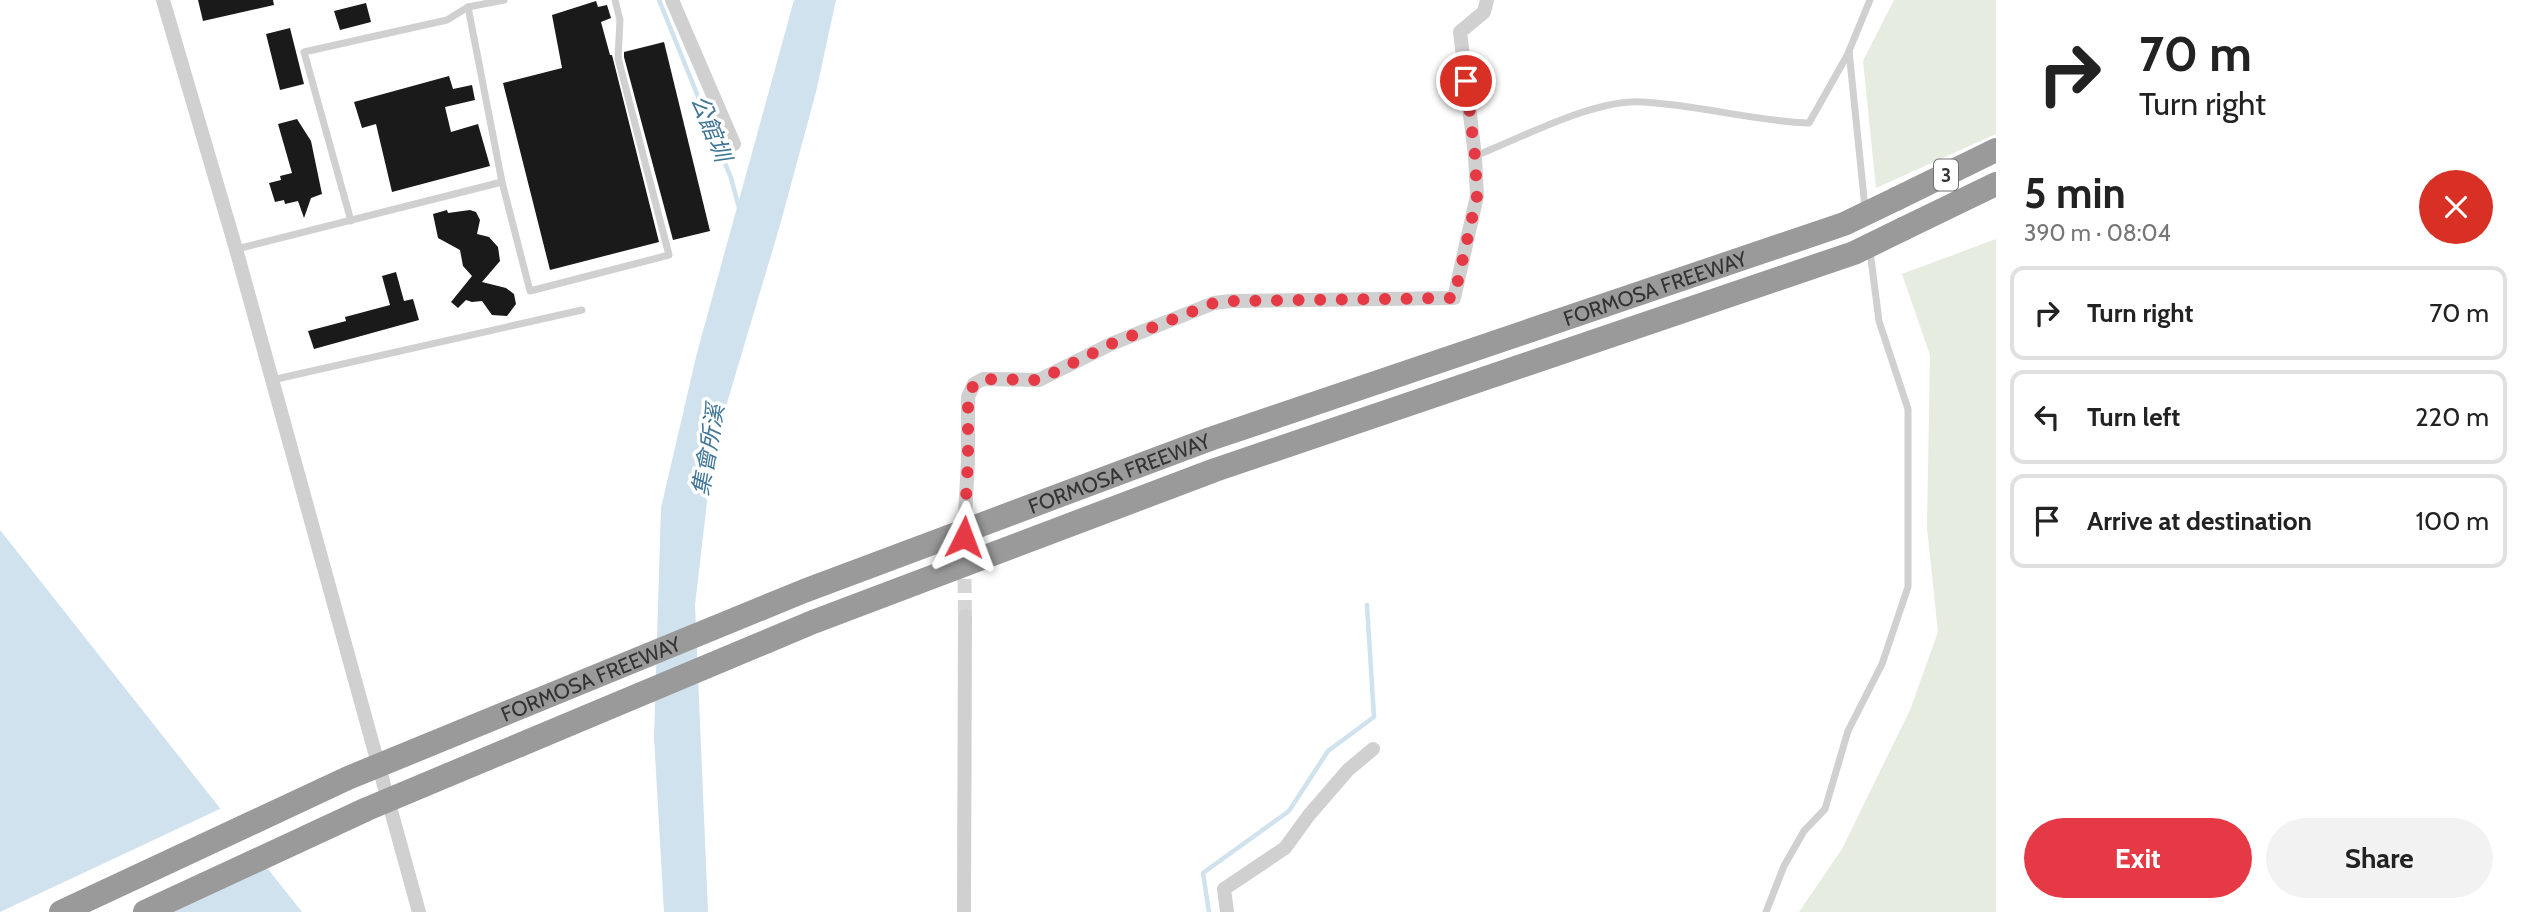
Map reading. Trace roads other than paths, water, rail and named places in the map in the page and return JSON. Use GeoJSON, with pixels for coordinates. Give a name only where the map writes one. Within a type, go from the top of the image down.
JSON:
{"type":"FeatureCollection","features":[{"type":"Feature","properties":{"kind":"highway","name":"FORMOSA FREEWAY"},"geometry":{"type":"LineString","coordinates":[[61,912],[348,778],[804,591],[1210,439],[1844,224],[1996,150]]}},
{"type":"Feature","properties":{"kind":"highway","name":"FORMOSA FREEWAY"},"geometry":{"type":"LineString","coordinates":[[145,912],[367,809],[813,622],[1216,470],[1854,253],[1996,184]]}},
{"type":"Feature","properties":{"kind":"street"},"geometry":{"type":"LineString","coordinates":[[163,0],[236,249],[419,912]]}},
{"type":"Feature","properties":{"kind":"street"},"geometry":{"type":"LineString","coordinates":[[672,0],[734,144]]}},
{"type":"Feature","properties":{"kind":"street"},"geometry":{"type":"LineString","coordinates":[[964,537],[968,397],[974,384],[983,379],[1039,380],[1111,344],[1214,303],[1454,298],[1477,196],[1475,156],[1460,32],[1484,12],[1487,0]]}},
{"type":"Feature","properties":{"kind":"street"},"geometry":{"type":"LineString","coordinates":[[964,912],[965,616]]}},
{"type":"Feature","properties":{"kind":"street"},"geometry":{"type":"LineString","coordinates":[[1227,912],[1224,889],[1284,848],[1308,814],[1348,770],[1373,749]]}},
{"type":"Feature","properties":{"kind":"lane"},"geometry":{"type":"LineString","coordinates":[[351,221],[304,52],[447,20],[468,8],[505,0]]}},
{"type":"Feature","properties":{"kind":"lane"},"geometry":{"type":"LineString","coordinates":[[468,8],[502,182],[530,291],[669,255],[618,58],[620,20],[615,0]]}},
{"type":"Feature","properties":{"kind":"lane"},"geometry":{"type":"LineString","coordinates":[[1475,156],[1596,107],[1642,101],[1779,122],[1809,124],[1849,51],[1870,0]]}},
{"type":"Feature","properties":{"kind":"lane"},"geometry":{"type":"LineString","coordinates":[[1849,51],[1867,225]]}},
{"type":"Feature","properties":{"kind":"lane"},"geometry":{"type":"LineString","coordinates":[[236,249],[502,182]]}},
{"type":"Feature","properties":{"kind":"lane"},"geometry":{"type":"LineString","coordinates":[[1766,912],[1790,855],[1804,831],[1825,809],[1848,731],[1882,664],[1909,587],[1908,409],[1879,321],[1869,239]]}},
{"type":"Feature","properties":{"kind":"lane"},"geometry":{"type":"LineString","coordinates":[[271,380],[582,310]]}},
{"type":"Feature","properties":{"kind":"water","name":"集會所溪"},"geometry":{"type":"Polygon","coordinates":[[[794,0],[836,0],[816,92],[727,403],[710,476],[695,605],[708,912],[664,912],[654,737],[661,508],[697,353],[794,0]]]}},
{"type":"Feature","properties":{"kind":"water"},"geometry":{"type":"Polygon","coordinates":[[[0,530],[302,912],[0,912],[0,530]]]}},
{"type":"Feature","properties":{"kind":"waterway","name":"公館圳"},"geometry":{"type":"LineString","coordinates":[[659,0],[731,178],[739,208]]}},
{"type":"Feature","properties":{"kind":"waterway"},"geometry":{"type":"LineString","coordinates":[[1209,912],[1203,873],[1289,811],[1328,751],[1374,717],[1367,605]]}},
{"type":"Feature","properties":{"kind":"tunnel"},"geometry":{"type":"LineString","coordinates":[[964,537],[965,616]]}}]}
